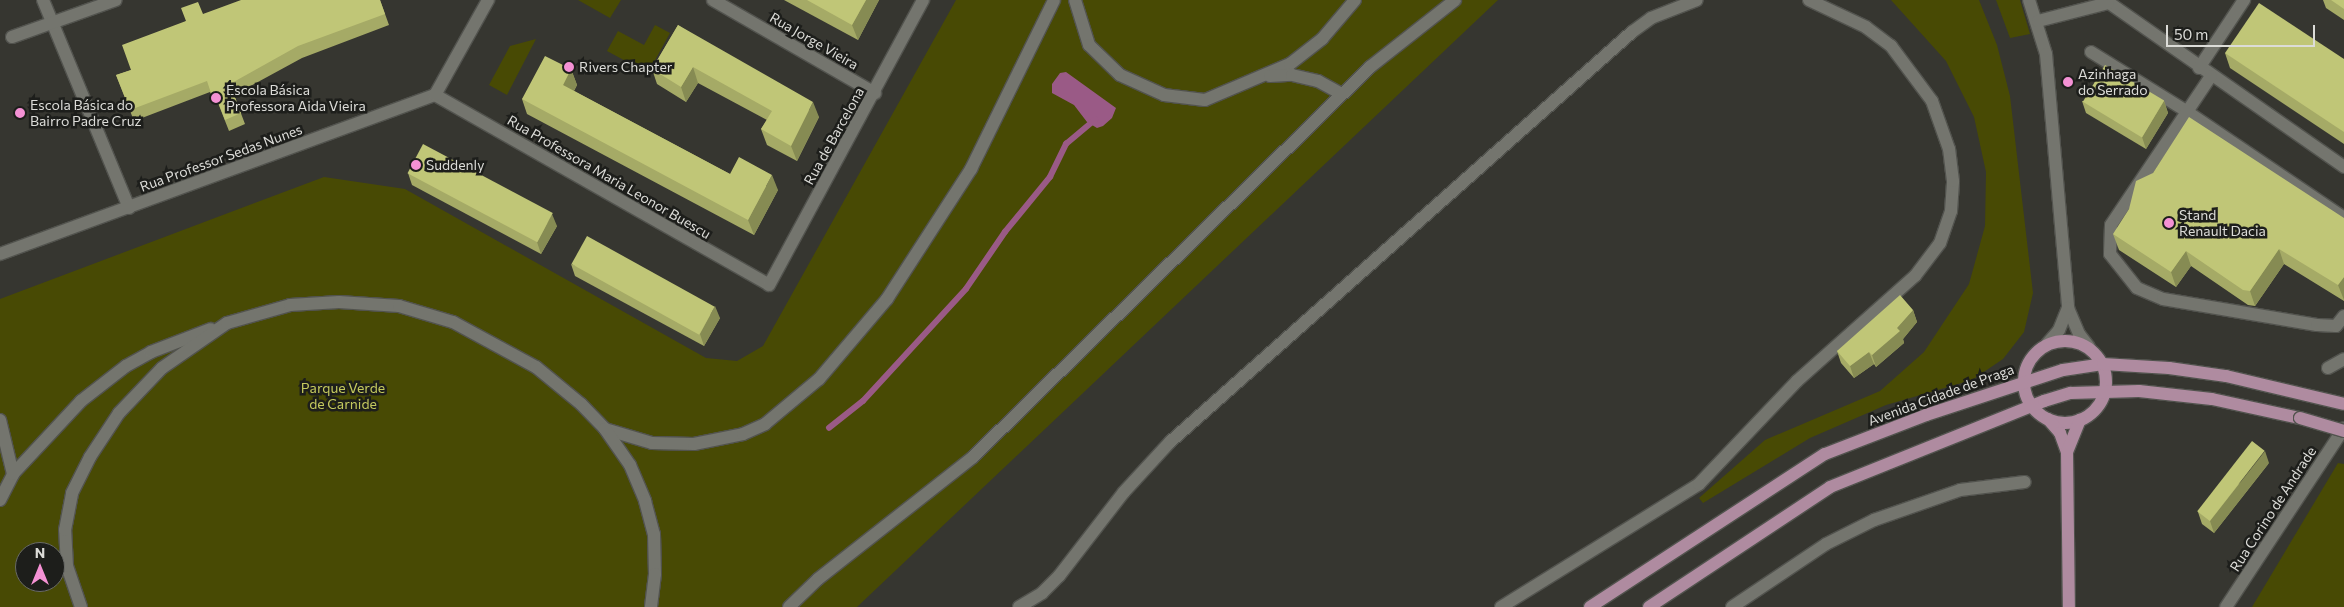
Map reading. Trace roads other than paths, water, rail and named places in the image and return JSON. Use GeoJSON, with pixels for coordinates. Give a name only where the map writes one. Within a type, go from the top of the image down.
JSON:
{"type":"FeatureCollection","features":[{"type":"Feature","properties":{"kind":"main road"},"geometry":{"type":"LineString","coordinates":[[2048,419],[2069,423],[2080,420],[2098,407],[2106,390],[2103,364],[2088,347],[2067,340],[2047,344],[2031,357],[2024,381],[2031,406],[2048,419],[2060,433],[2067,452],[2070,607]]}},
{"type":"Feature","properties":{"kind":"main road","name":"Avenida Cidade de Praga"},"geometry":{"type":"LineString","coordinates":[[1590,607],[1825,454],[2024,381],[2063,370],[2103,364],[2226,376],[2344,404]]}},
{"type":"Feature","properties":{"kind":"main road"},"geometry":{"type":"LineString","coordinates":[[1649,607],[1830,487],[2031,406],[2071,393],[2106,390],[2212,399],[2300,418],[2344,430]]}},
{"type":"Feature","properties":{"kind":"main road"},"geometry":{"type":"LineString","coordinates":[[2067,452],[2080,420]]}},
{"type":"Feature","properties":{"kind":"street"},"geometry":{"type":"LineString","coordinates":[[43,0],[129,208]]}},
{"type":"Feature","properties":{"kind":"street"},"geometry":{"type":"LineString","coordinates":[[12,37],[116,0]]}},
{"type":"Feature","properties":{"kind":"street"},"geometry":{"type":"LineString","coordinates":[[435,94],[488,0]]}},
{"type":"Feature","properties":{"kind":"street","name":"Rua Jorge Vieira"},"geometry":{"type":"LineString","coordinates":[[713,0],[875,93]]}},
{"type":"Feature","properties":{"kind":"street","name":"Rua de Barcelona"},"geometry":{"type":"LineString","coordinates":[[768,285],[875,93],[923,0]]}},
{"type":"Feature","properties":{"kind":"street"},"geometry":{"type":"LineString","coordinates":[[605,429],[652,443],[694,444],[743,434],[765,424],[819,379],[887,299],[971,169],[1054,0]]}},
{"type":"Feature","properties":{"kind":"street"},"geometry":{"type":"LineString","coordinates":[[1075,0],[1085,37],[1094,51],[1120,75],[1150,90],[1205,100],[1266,76],[1290,64],[1322,39],[1355,0]]}},
{"type":"Feature","properties":{"kind":"street"},"geometry":{"type":"LineString","coordinates":[[789,607],[818,579],[973,457],[1370,66],[1455,0]]}},
{"type":"Feature","properties":{"kind":"street"},"geometry":{"type":"LineString","coordinates":[[1019,607],[1042,593],[1060,576],[1124,492],[1177,436],[1632,32],[1651,18],[1697,0]]}},
{"type":"Feature","properties":{"kind":"street"},"geometry":{"type":"LineString","coordinates":[[1501,607],[1699,484],[1797,381],[1915,276],[1940,243],[1951,211],[1953,181],[1949,149],[1932,101],[1904,61],[1878,36],[1847,17],[1809,0]]}},
{"type":"Feature","properties":{"kind":"street"},"geometry":{"type":"LineString","coordinates":[[2029,0],[2038,21],[2050,92],[2068,308],[2088,347]]}},
{"type":"Feature","properties":{"kind":"street"},"geometry":{"type":"LineString","coordinates":[[2199,68],[2244,0]]}},
{"type":"Feature","properties":{"kind":"street"},"geometry":{"type":"LineString","coordinates":[[2038,21],[2107,2],[2344,168]]}},
{"type":"Feature","properties":{"kind":"street"},"geometry":{"type":"LineString","coordinates":[[2091,52],[2186,111],[2344,218]]}},
{"type":"Feature","properties":{"kind":"street"},"geometry":{"type":"LineString","coordinates":[[1266,76],[1292,75],[1318,81],[1341,94]]}},
{"type":"Feature","properties":{"kind":"street"},"geometry":{"type":"LineString","coordinates":[[2212,76],[2186,111],[2112,225],[2110,254],[2137,288],[2190,306],[2317,325],[2336,326],[2344,316]]}},
{"type":"Feature","properties":{"kind":"street","name":"Rua Professor Sedas Nunes"},"geometry":{"type":"LineString","coordinates":[[0,254],[435,94]]}},
{"type":"Feature","properties":{"kind":"street","name":"Rua Professora Maria Leonor Buescu"},"geometry":{"type":"LineString","coordinates":[[435,94],[768,285]]}},
{"type":"Feature","properties":{"kind":"street"},"geometry":{"type":"LineString","coordinates":[[0,500],[13,474],[74,408],[126,366],[178,340],[258,312],[316,302],[399,306],[453,322],[536,367],[605,429],[630,466],[645,501],[654,534],[655,574],[651,607]]}},
{"type":"Feature","properties":{"kind":"street"},"geometry":{"type":"LineString","coordinates":[[2047,344],[2059,330],[2068,308]]}},
{"type":"Feature","properties":{"kind":"street"},"geometry":{"type":"LineString","coordinates":[[81,607],[67,566],[65,530],[72,493],[90,457],[119,414],[162,368],[227,323]]}},
{"type":"Feature","properties":{"kind":"street"},"geometry":{"type":"LineString","coordinates":[[2328,368],[2344,359]]}},
{"type":"Feature","properties":{"kind":"street"},"geometry":{"type":"LineString","coordinates":[[0,420],[13,474]]}},
{"type":"Feature","properties":{"kind":"street","name":"Rua Corino de Andrade"},"geometry":{"type":"LineString","coordinates":[[2226,607],[2344,430]]}},
{"type":"Feature","properties":{"kind":"street"},"geometry":{"type":"LineString","coordinates":[[1732,607],[1826,544],[1874,520],[1960,490],[2025,482]]}},
{"type":"Feature","properties":{"kind":"waterway"},"geometry":{"type":"LineString","coordinates":[[829,428],[863,401],[966,289],[1005,232],[1050,177],[1066,144],[1095,120]]}},
{"type":"Feature","properties":{"kind":"place","name":"Rivers Chapter"},"geometry":{"type":"Point","coordinates":[569,67]}},
{"type":"Feature","properties":{"kind":"place","name":"Azinhaga do Serrado"},"geometry":{"type":"Point","coordinates":[2068,82]}},
{"type":"Feature","properties":{"kind":"place","name":"Escola Básica Professora Aida Vieira"},"geometry":{"type":"Point","coordinates":[216,98]}},
{"type":"Feature","properties":{"kind":"place","name":"Escola Básica do Bairro Padre Cruz"},"geometry":{"type":"Point","coordinates":[20,113]}},
{"type":"Feature","properties":{"kind":"place","name":"Suddenly"},"geometry":{"type":"Point","coordinates":[416,165]}},
{"type":"Feature","properties":{"kind":"place","name":"Stand Renault Dacia"},"geometry":{"type":"Point","coordinates":[2169,223]}},
{"type":"Feature","properties":{"kind":"park label","name":"Parque Verde de Carnide"},"geometry":{"type":"Point","coordinates":[343,396]}}]}
